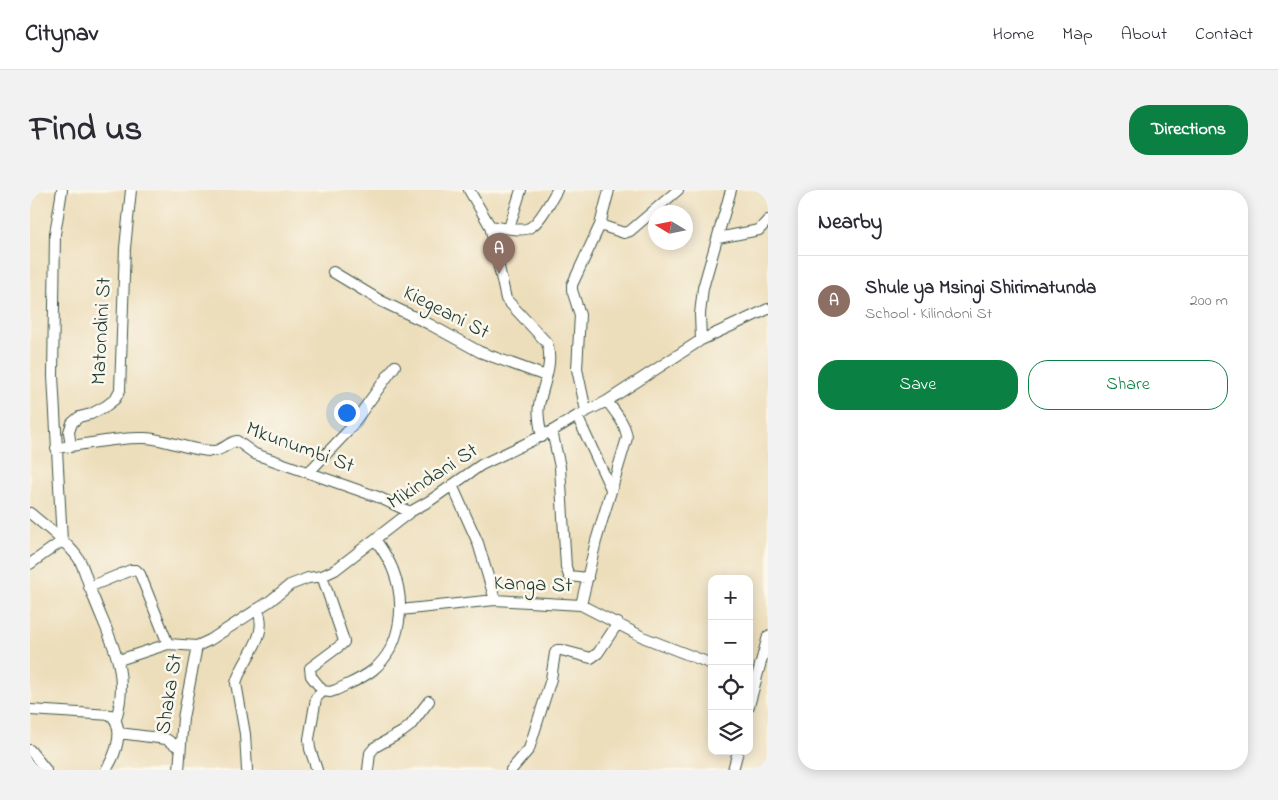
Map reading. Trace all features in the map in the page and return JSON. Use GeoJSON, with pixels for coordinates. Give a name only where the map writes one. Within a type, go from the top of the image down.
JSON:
{"type":"FeatureCollection","features":[{"type":"Feature","properties":{"kind":"street"},"geometry":{"type":"LineString","coordinates":[[62,190],[55,234],[53,376],[62,541]]}},
{"type":"Feature","properties":{"kind":"street","name":"Matondini St"},"geometry":{"type":"LineString","coordinates":[[71,447],[69,432],[72,423],[78,417],[91,414],[106,406],[115,399],[120,390],[125,248],[132,190]]}},
{"type":"Feature","properties":{"kind":"street"},"geometry":{"type":"LineString","coordinates":[[469,190],[490,226],[506,299],[547,343],[550,350],[539,407],[542,437]]}},
{"type":"Feature","properties":{"kind":"street"},"geometry":{"type":"LineString","coordinates":[[509,228],[521,190]]}},
{"type":"Feature","properties":{"kind":"street"},"geometry":{"type":"LineString","coordinates":[[490,226],[521,230],[529,229],[534,225],[557,190]]}},
{"type":"Feature","properties":{"kind":"street"},"geometry":{"type":"LineString","coordinates":[[609,190],[600,225],[572,285],[572,290],[580,315],[577,369],[581,413],[611,489]]}},
{"type":"Feature","properties":{"kind":"street"},"geometry":{"type":"LineString","coordinates":[[600,225],[619,232],[630,232],[678,190]]}},
{"type":"Feature","properties":{"kind":"street"},"geometry":{"type":"LineString","coordinates":[[701,340],[700,314],[703,288],[731,190]]}},
{"type":"Feature","properties":{"kind":"street"},"geometry":{"type":"LineString","coordinates":[[718,238],[759,230],[768,220]]}},
{"type":"Feature","properties":{"kind":"street","name":"Kiegeani St"},"geometry":{"type":"LineString","coordinates":[[333,272],[381,301],[480,352],[546,376]]}},
{"type":"Feature","properties":{"kind":"street","name":"Mikindani St"},"geometry":{"type":"LineString","coordinates":[[197,646],[210,640],[299,581],[322,576],[335,570],[410,512],[481,465],[542,437],[581,413],[607,401],[701,340],[768,309]]}},
{"type":"Feature","properties":{"kind":"street"},"geometry":{"type":"LineString","coordinates":[[309,472],[347,432],[395,366]]}},
{"type":"Feature","properties":{"kind":"street"},"geometry":{"type":"LineString","coordinates":[[581,606],[596,541],[626,444],[626,432],[607,401]]}},
{"type":"Feature","properties":{"kind":"street"},"geometry":{"type":"LineString","coordinates":[[552,431],[560,467],[566,567],[569,576],[588,578]]}},
{"type":"Feature","properties":{"kind":"street","name":"Mkunumbi St"},"geometry":{"type":"LineString","coordinates":[[56,448],[145,438],[162,440],[201,450],[215,451],[237,441],[255,454],[378,496],[410,512]]}},
{"type":"Feature","properties":{"kind":"street"},"geometry":{"type":"LineString","coordinates":[[452,485],[478,543],[495,600]]}},
{"type":"Feature","properties":{"kind":"street"},"geometry":{"type":"LineString","coordinates":[[30,513],[62,541],[79,560],[119,660],[121,694],[116,719],[119,732],[113,755],[106,770]]}},
{"type":"Feature","properties":{"kind":"street"},"geometry":{"type":"LineString","coordinates":[[322,576],[344,642],[310,668],[311,676],[323,691],[330,692],[356,681],[374,669],[392,648],[396,635],[400,610],[399,594],[389,560],[376,539]]}},
{"type":"Feature","properties":{"kind":"street"},"geometry":{"type":"LineString","coordinates":[[30,564],[62,541]]}},
{"type":"Feature","properties":{"kind":"street"},"geometry":{"type":"LineString","coordinates":[[89,587],[130,570],[136,570],[140,574],[168,644]]}},
{"type":"Feature","properties":{"kind":"street","name":"Kanga St"},"geometry":{"type":"LineString","coordinates":[[400,610],[495,600],[581,606],[645,638],[708,662]]}},
{"type":"Feature","properties":{"kind":"street"},"geometry":{"type":"LineString","coordinates":[[247,770],[245,734],[236,683],[252,652],[261,628],[262,622],[257,609]]}},
{"type":"Feature","properties":{"kind":"street"},"geometry":{"type":"LineString","coordinates":[[510,770],[529,749],[551,679],[555,652],[561,650],[591,658],[594,657],[618,623]]}},
{"type":"Feature","properties":{"kind":"street"},"geometry":{"type":"LineString","coordinates":[[753,679],[768,636]]}},
{"type":"Feature","properties":{"kind":"street"},"geometry":{"type":"LineString","coordinates":[[119,660],[168,644],[197,646]]}},
{"type":"Feature","properties":{"kind":"street","name":"Shaka St"},"geometry":{"type":"LineString","coordinates":[[178,770],[184,718],[197,646]]}},
{"type":"Feature","properties":{"kind":"street"},"geometry":{"type":"LineString","coordinates":[[317,770],[310,749],[309,739],[316,698],[323,691]]}},
{"type":"Feature","properties":{"kind":"street"},"geometry":{"type":"LineString","coordinates":[[368,770],[370,753],[375,747],[410,726],[429,701]]}},
{"type":"Feature","properties":{"kind":"street"},"geometry":{"type":"LineString","coordinates":[[30,710],[102,714],[111,715],[116,719]]}},
{"type":"Feature","properties":{"kind":"street","name":"Shaka St"},"geometry":{"type":"LineString","coordinates":[[119,732],[166,739],[180,748]]}},
{"type":"Feature","properties":{"kind":"street"},"geometry":{"type":"LineString","coordinates":[[30,750],[46,770]]}},
{"type":"Feature","properties":{"kind":"street"},"geometry":{"type":"LineString","coordinates":[[733,770],[737,755]]}},
{"type":"Feature","properties":{"kind":"place","name":"Shule ya Msingi Shirimatunda"},"geometry":{"type":"Point","coordinates":[499,274]}}]}
